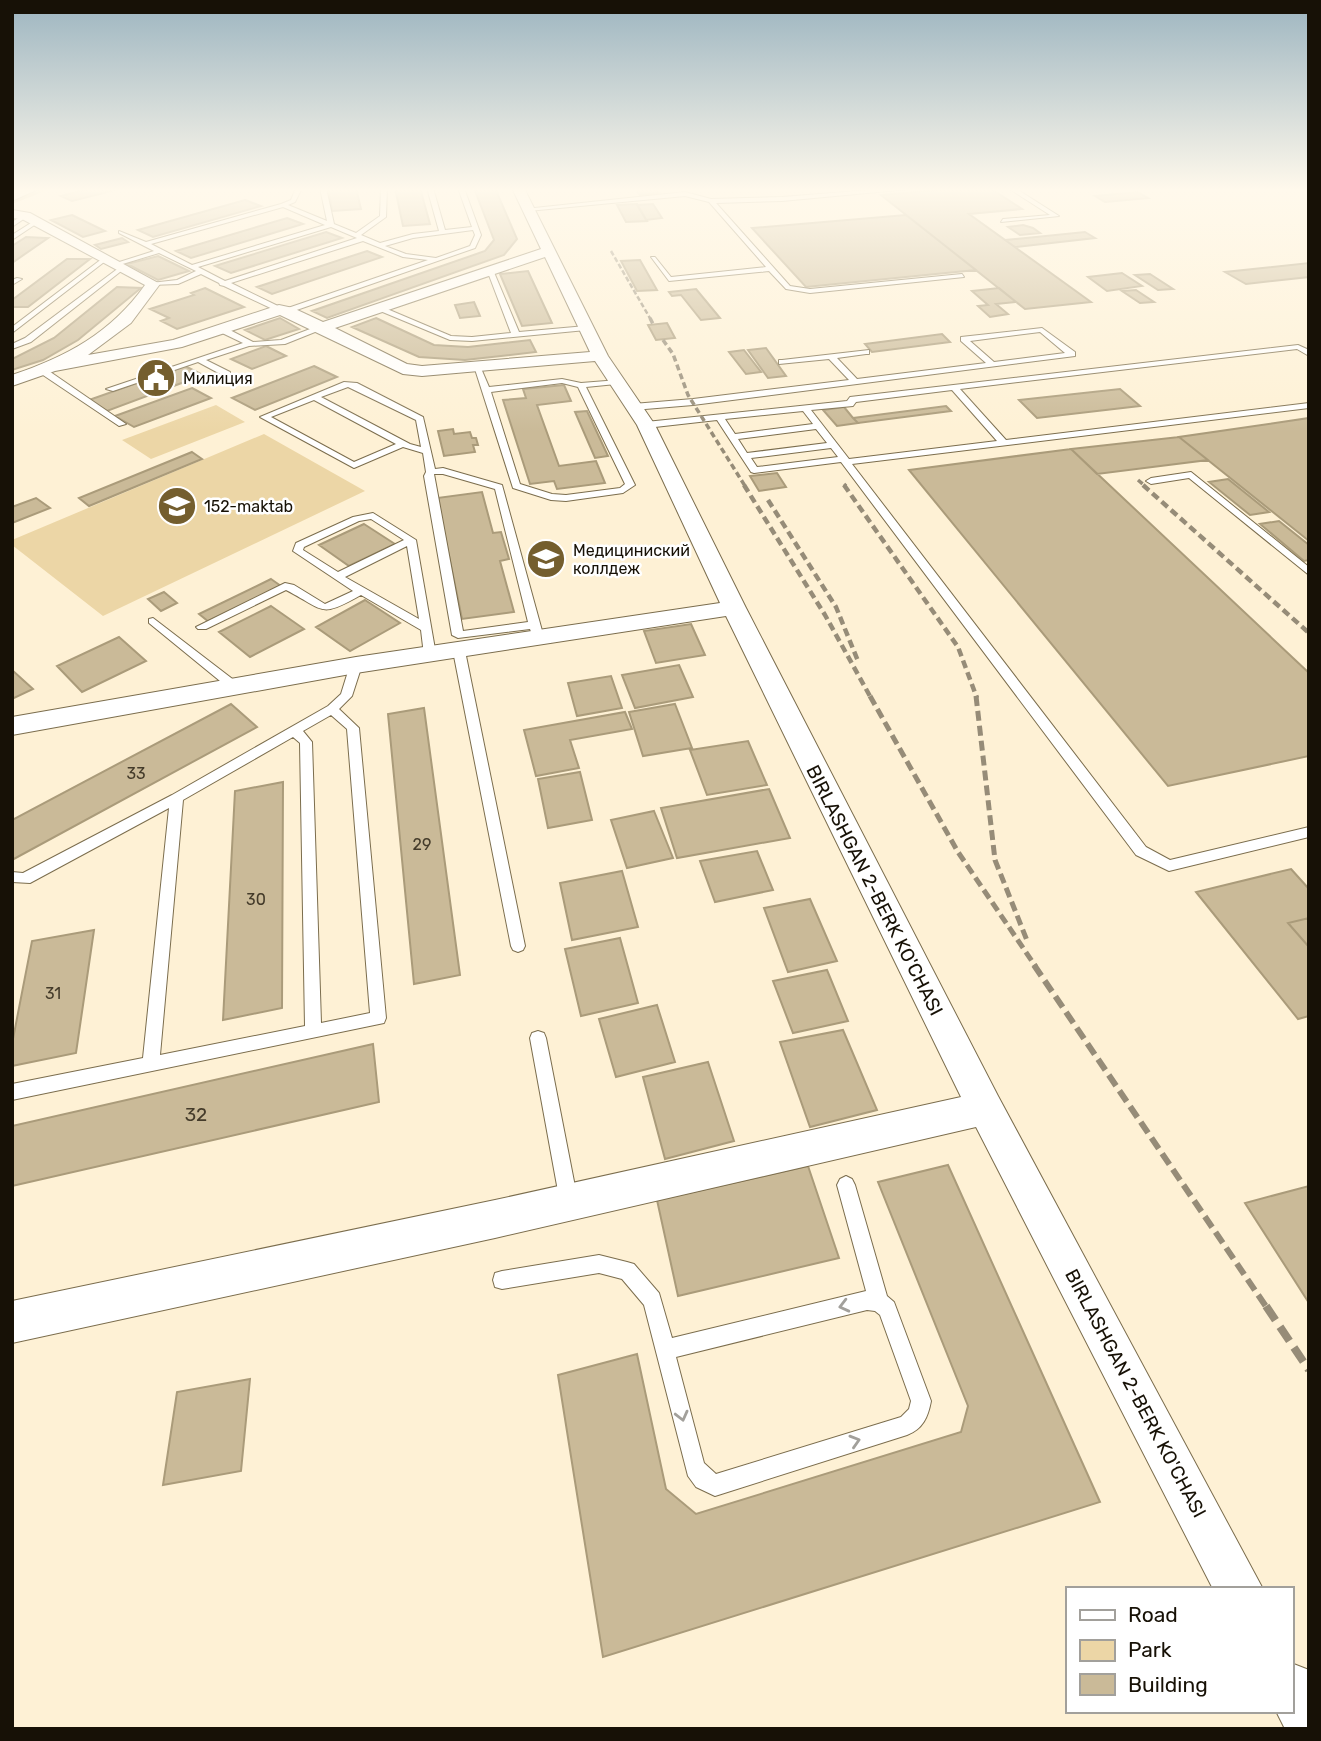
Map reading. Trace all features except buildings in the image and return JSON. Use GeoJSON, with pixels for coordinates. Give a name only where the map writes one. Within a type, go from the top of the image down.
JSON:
{"type":"FeatureCollection","features":[{"type":"Feature","properties":{"kind":"street"},"geometry":{"type":"LineString","coordinates":[[12,381],[49,368],[99,343],[123,325],[141,305],[153,284],[124,269]]}},
{"type":"Feature","properties":{"kind":"street","name":"BIRLASHGAN 2-BERK KO'CHASI"},"geometry":{"type":"LineString","coordinates":[[558,269],[600,356],[640,416],[985,1108],[1238,1587]]}},
{"type":"Feature","properties":{"kind":"street"},"geometry":{"type":"LineString","coordinates":[[321,328],[490,270]]}},
{"type":"Feature","properties":{"kind":"street"},"geometry":{"type":"LineString","coordinates":[[49,368],[166,346],[284,310],[403,369],[444,372],[600,356]]}},
{"type":"Feature","properties":{"kind":"street"},"geometry":{"type":"LineString","coordinates":[[12,726],[356,665],[460,651],[536,632],[734,608]]}},
{"type":"Feature","properties":{"kind":"street"},"geometry":{"type":"LineString","coordinates":[[12,1322],[569,1202],[985,1108]]}},
{"type":"Feature","properties":{"kind":"street"},"geometry":{"type":"LineString","coordinates":[[1293,1692],[1309,1721]]}},
{"type":"Feature","properties":{"kind":"lane"},"geometry":{"type":"LineString","coordinates":[[12,331],[106,269]]}},
{"type":"Feature","properties":{"kind":"lane"},"geometry":{"type":"LineString","coordinates":[[13,346],[28,340],[108,269]]}},
{"type":"Feature","properties":{"kind":"lane"},"geometry":{"type":"LineString","coordinates":[[195,269],[222,284],[284,310],[410,269]]}},
{"type":"Feature","properties":{"kind":"lane"},"geometry":{"type":"LineString","coordinates":[[222,284],[268,269]]}},
{"type":"Feature","properties":{"kind":"lane"},"geometry":{"type":"LineString","coordinates":[[662,269],[669,279],[768,269]]}},
{"type":"Feature","properties":{"kind":"lane"},"geometry":{"type":"LineString","coordinates":[[771,269],[788,288],[810,291],[962,276]]}},
{"type":"Feature","properties":{"kind":"lane"},"geometry":{"type":"LineString","coordinates":[[490,270],[516,335]]}},
{"type":"Feature","properties":{"kind":"lane"},"geometry":{"type":"LineString","coordinates":[[153,284],[178,282],[200,272]]}},
{"type":"Feature","properties":{"kind":"lane"},"geometry":{"type":"LineString","coordinates":[[377,308],[450,338],[586,328]]}},
{"type":"Feature","properties":{"kind":"lane"},"geometry":{"type":"LineString","coordinates":[[110,389],[249,343],[282,342],[321,328]]}},
{"type":"Feature","properties":{"kind":"lane"},"geometry":{"type":"LineString","coordinates":[[221,329],[249,343]]}},
{"type":"Feature","properties":{"kind":"lane"},"geometry":{"type":"LineString","coordinates":[[640,416],[855,381],[1059,356],[1072,354],[1042,330],[964,339],[992,364]]}},
{"type":"Feature","properties":{"kind":"lane"},"geometry":{"type":"LineString","coordinates":[[640,416],[719,416],[805,408],[953,387],[1298,347],[1309,354]]}},
{"type":"Feature","properties":{"kind":"lane"},"geometry":{"type":"LineString","coordinates":[[782,362],[866,352]]}},
{"type":"Feature","properties":{"kind":"lane"},"geometry":{"type":"LineString","coordinates":[[831,356],[855,381]]}},
{"type":"Feature","properties":{"kind":"lane"},"geometry":{"type":"LineString","coordinates":[[200,360],[227,374]]}},
{"type":"Feature","properties":{"kind":"lane"},"geometry":{"type":"LineString","coordinates":[[49,368],[122,424]]}},
{"type":"Feature","properties":{"kind":"lane"},"geometry":{"type":"LineString","coordinates":[[477,368],[516,486],[551,497],[566,498],[623,490],[630,485],[581,385]]}},
{"type":"Feature","properties":{"kind":"lane"},"geometry":{"type":"LineString","coordinates":[[485,390],[562,381],[581,385],[616,382]]}},
{"type":"Feature","properties":{"kind":"lane"},"geometry":{"type":"LineString","coordinates":[[403,444],[354,465],[264,417],[348,384],[418,417],[431,472],[429,476],[458,635],[536,632],[499,487],[443,471],[431,472]]}},
{"type":"Feature","properties":{"kind":"lane"},"geometry":{"type":"LineString","coordinates":[[953,387],[1004,443]]}},
{"type":"Feature","properties":{"kind":"lane"},"geometry":{"type":"LineString","coordinates":[[315,397],[403,444],[426,451]]}},
{"type":"Feature","properties":{"kind":"lane"},"geometry":{"type":"LineString","coordinates":[[719,416],[754,470],[1004,443],[1309,405]]}},
{"type":"Feature","properties":{"kind":"lane"},"geometry":{"type":"LineString","coordinates":[[805,408],[1141,852],[1169,866],[1309,832]]}},
{"type":"Feature","properties":{"kind":"lane"},"geometry":{"type":"LineString","coordinates":[[732,437],[819,426]]}},
{"type":"Feature","properties":{"kind":"lane"},"geometry":{"type":"LineString","coordinates":[[745,456],[833,445]]}},
{"type":"Feature","properties":{"kind":"lane"},"geometry":{"type":"LineString","coordinates":[[1151,481],[1191,475],[1309,572]]}},
{"type":"Feature","properties":{"kind":"lane"},"geometry":{"type":"LineString","coordinates":[[426,628],[370,594],[360,591],[298,551],[300,545],[356,519],[373,516],[411,540],[426,628],[430,655]]}},
{"type":"Feature","properties":{"kind":"lane"},"geometry":{"type":"LineString","coordinates":[[338,576],[411,540]]}},
{"type":"Feature","properties":{"kind":"lane"},"geometry":{"type":"LineString","coordinates":[[202,627],[285,586],[293,587],[322,608],[360,591]]}},
{"type":"Feature","properties":{"kind":"lane"},"geometry":{"type":"LineString","coordinates":[[152,621],[235,687]]}},
{"type":"Feature","properties":{"kind":"lane"},"geometry":{"type":"LineString","coordinates":[[460,651],[518,946]]}},
{"type":"Feature","properties":{"kind":"lane"},"geometry":{"type":"LineString","coordinates":[[12,877],[25,879],[177,798],[332,709],[346,696],[356,665]]}},
{"type":"Feature","properties":{"kind":"lane"},"geometry":{"type":"LineString","coordinates":[[12,1092],[378,1018],[353,728],[332,709]]}},
{"type":"Feature","properties":{"kind":"lane"},"geometry":{"type":"LineString","coordinates":[[294,730],[306,742],[313,1032]]}},
{"type":"Feature","properties":{"kind":"lane"},"geometry":{"type":"LineString","coordinates":[[150,1065],[177,798]]}},
{"type":"Feature","properties":{"kind":"lane"},"geometry":{"type":"LineString","coordinates":[[538,1038],[569,1202]]}},
{"type":"Feature","properties":{"kind":"lane"},"geometry":{"type":"LineString","coordinates":[[846,1185],[878,1302]]}},
{"type":"Feature","properties":{"kind":"lane"},"geometry":{"type":"LineString","coordinates":[[502,1280],[599,1264],[627,1271],[652,1300],[695,1469],[704,1479],[715,1485],[907,1425],[918,1415],[921,1401],[887,1309],[878,1302],[867,1300],[665,1350]]}},
{"type":"Feature","properties":{"kind":"green space"},"geometry":{"type":"Polygon","coordinates":[[[216,405],[245,422],[151,459],[122,440],[216,405]]]}},
{"type":"Feature","properties":{"kind":"green space"},"geometry":{"type":"Polygon","coordinates":[[[264,434],[365,491],[103,616],[12,545],[12,540],[264,434]]]}},
{"type":"Feature","properties":{"kind":"railway"},"geometry":{"type":"LineString","coordinates":[[622,269],[651,320]]}},
{"type":"Feature","properties":{"kind":"railway"},"geometry":{"type":"LineString","coordinates":[[651,320],[653,324]]}},
{"type":"Feature","properties":{"kind":"railway"},"geometry":{"type":"LineString","coordinates":[[663,340],[673,354],[688,395],[745,486]]}},
{"type":"Feature","properties":{"kind":"railway"},"geometry":{"type":"LineString","coordinates":[[1138,480],[1145,486]]}},
{"type":"Feature","properties":{"kind":"railway"},"geometry":{"type":"LineString","coordinates":[[744,485],[825,615],[871,698]]}},
{"type":"Feature","properties":{"kind":"railway"},"geometry":{"type":"LineString","coordinates":[[844,485],[958,647],[977,698]]}},
{"type":"Feature","properties":{"kind":"railway"},"geometry":{"type":"LineString","coordinates":[[1143,485],[1309,633]]}},
{"type":"Feature","properties":{"kind":"railway"},"geometry":{"type":"LineString","coordinates":[[768,500],[836,607],[858,661]]}},
{"type":"Feature","properties":{"kind":"railway"},"geometry":{"type":"LineString","coordinates":[[870,696],[958,852],[1036,967]]}},
{"type":"Feature","properties":{"kind":"railway"},"geometry":{"type":"LineString","coordinates":[[976,696],[995,860],[1028,943]]}},
{"type":"Feature","properties":{"kind":"railway"},"geometry":{"type":"LineString","coordinates":[[1034,965],[1267,1308]]}},
{"type":"Feature","properties":{"kind":"railway"},"geometry":{"type":"LineString","coordinates":[[1266,1306],[1309,1370]]}},
{"type":"Feature","properties":{"kind":"place","name":"Милиция"},"geometry":{"type":"Point","coordinates":[156,378]}},
{"type":"Feature","properties":{"kind":"place","name":"152-maktab"},"geometry":{"type":"Point","coordinates":[177,506]}},
{"type":"Feature","properties":{"kind":"place","name":"Медициниский коллдеж"},"geometry":{"type":"Point","coordinates":[546,559]}}]}
